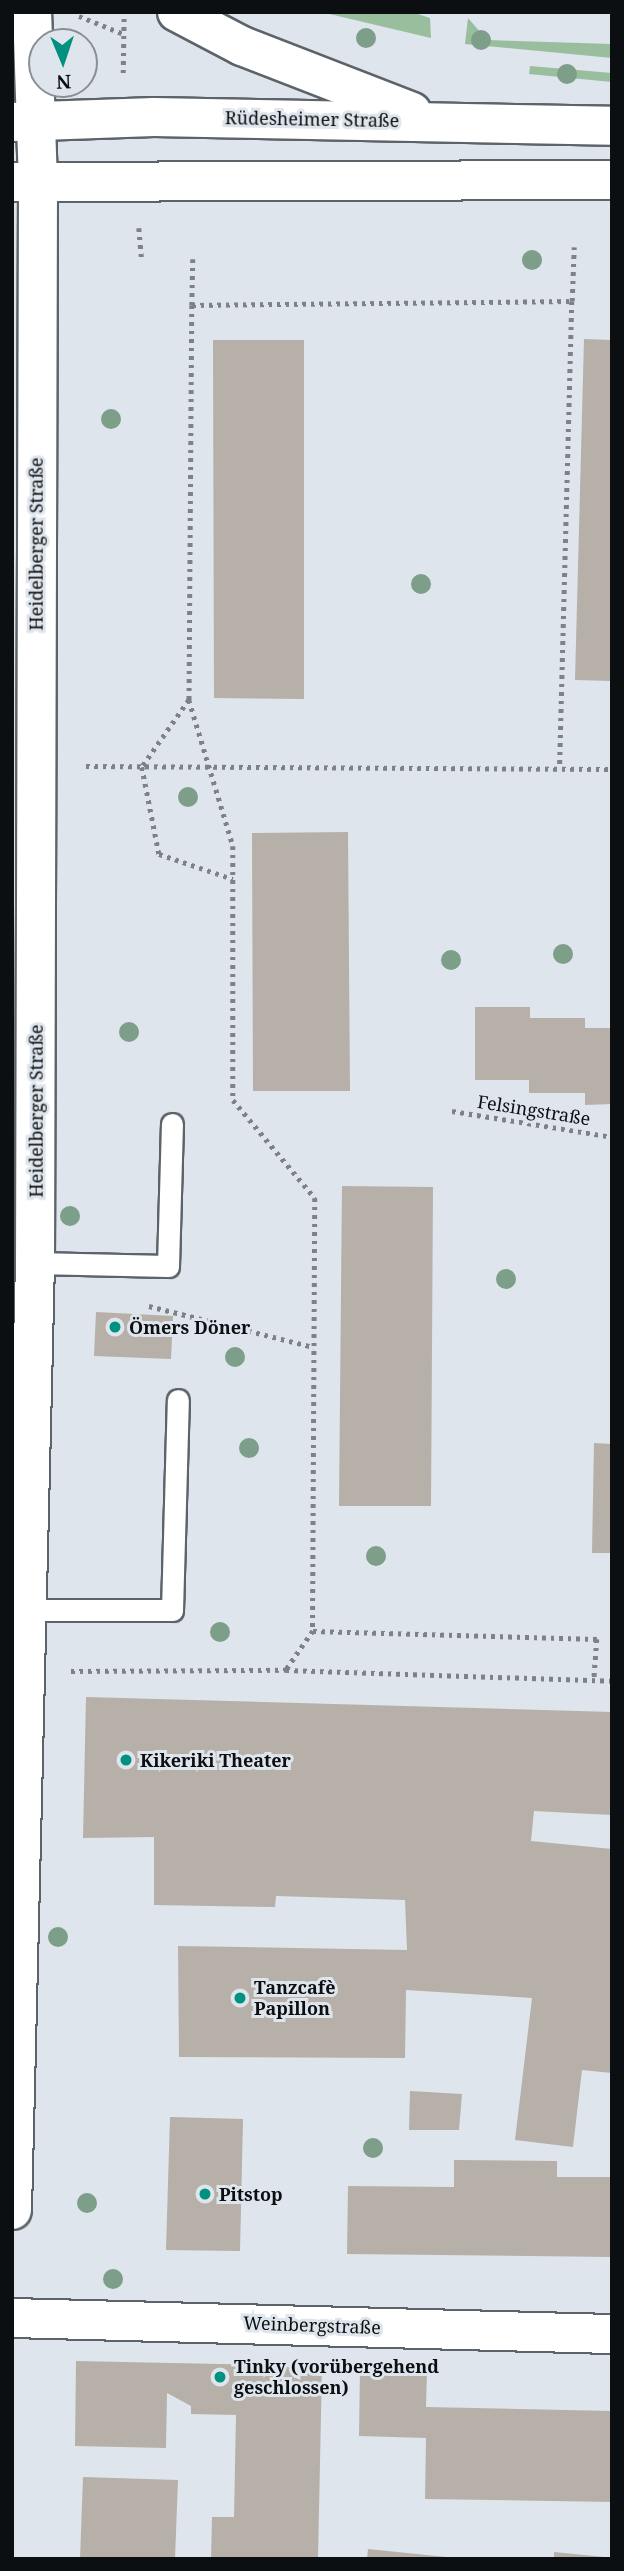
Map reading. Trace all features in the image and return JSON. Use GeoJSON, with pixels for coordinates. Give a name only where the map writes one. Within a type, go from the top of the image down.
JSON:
{"type":"FeatureCollection","features":[{"type":"Feature","properties":{"kind":"main road","name":"Heidelberger Straße"},"geometry":{"type":"LineString","coordinates":[[12,2210],[36,1263],[24,1184],[25,122],[32,12]]}},
{"type":"Feature","properties":{"kind":"main road"},"geometry":{"type":"LineString","coordinates":[[177,12],[242,46],[433,121]]}},
{"type":"Feature","properties":{"kind":"main road","name":"Rüdesheimer Straße"},"geometry":{"type":"LineString","coordinates":[[25,122],[154,117],[612,126]]}},
{"type":"Feature","properties":{"kind":"main road"},"geometry":{"type":"LineString","coordinates":[[25,182],[612,180]]}},
{"type":"Feature","properties":{"kind":"main road","name":"Weinbergstraße"},"geometry":{"type":"LineString","coordinates":[[12,2318],[612,2334]]}},
{"type":"Feature","properties":{"kind":"lane"},"geometry":{"type":"LineString","coordinates":[[36,1263],[168,1266],[172,1124]]}},
{"type":"Feature","properties":{"kind":"lane"},"geometry":{"type":"LineString","coordinates":[[27,1609],[172,1610],[178,1400]]}},
{"type":"Feature","properties":{"kind":"path"},"geometry":{"type":"LineString","coordinates":[[122,85],[124,12]]}},
{"type":"Feature","properties":{"kind":"path"},"geometry":{"type":"LineString","coordinates":[[83,18],[124,34]]}},
{"type":"Feature","properties":{"kind":"path"},"geometry":{"type":"LineString","coordinates":[[560,767],[574,247]]}},
{"type":"Feature","properties":{"kind":"path"},"geometry":{"type":"LineString","coordinates":[[192,259],[189,700],[233,846],[233,1100],[315,1198],[313,1631],[286,1670]]}},
{"type":"Feature","properties":{"kind":"path"},"geometry":{"type":"LineString","coordinates":[[192,305],[572,301]]}},
{"type":"Feature","properties":{"kind":"path"},"geometry":{"type":"LineString","coordinates":[[189,700],[142,767],[159,853],[233,879]]}},
{"type":"Feature","properties":{"kind":"path"},"geometry":{"type":"LineString","coordinates":[[86,766],[612,768]]}},
{"type":"Feature","properties":{"kind":"path","name":"Felsingstraße"},"geometry":{"type":"LineString","coordinates":[[452,1111],[612,1137]]}},
{"type":"Feature","properties":{"kind":"path"},"geometry":{"type":"LineString","coordinates":[[146,1305],[314,1347]]}},
{"type":"Feature","properties":{"kind":"path"},"geometry":{"type":"LineString","coordinates":[[313,1631],[597,1639],[594,1680]]}},
{"type":"Feature","properties":{"kind":"path"},"geometry":{"type":"LineString","coordinates":[[25,1671],[286,1670],[612,1681]]}},
{"type":"Feature","properties":{"kind":"green space"},"geometry":{"type":"Polygon","coordinates":[[[321,12],[412,12],[430,18],[431,38],[321,12]]]}},
{"type":"Feature","properties":{"kind":"green space"},"geometry":{"type":"Polygon","coordinates":[[[468,18],[487,40],[612,44],[612,58],[465,44],[468,18]]]}},
{"type":"Feature","properties":{"kind":"green space"},"geometry":{"type":"Polygon","coordinates":[[[530,66],[612,73],[612,82],[529,74],[530,66]]]}},
{"type":"Feature","properties":{"kind":"building"},"geometry":{"type":"Polygon","coordinates":[[[584,339],[612,340],[612,681],[575,680],[584,339]]]}},
{"type":"Feature","properties":{"kind":"building"},"geometry":{"type":"Polygon","coordinates":[[[213,340],[304,340],[304,699],[214,698],[213,340]]]}},
{"type":"Feature","properties":{"kind":"building"},"geometry":{"type":"Polygon","coordinates":[[[348,832],[350,1091],[253,1091],[252,833],[348,832]]]}},
{"type":"Feature","properties":{"kind":"building"},"geometry":{"type":"Polygon","coordinates":[[[475,1007],[530,1007],[530,1018],[585,1018],[585,1028],[612,1028],[612,1104],[585,1105],[585,1093],[529,1093],[529,1080],[475,1080],[475,1007]]]}},
{"type":"Feature","properties":{"kind":"building"},"geometry":{"type":"Polygon","coordinates":[[[342,1186],[433,1187],[431,1506],[339,1506],[342,1186]]]}},
{"type":"Feature","properties":{"kind":"building"},"geometry":{"type":"Polygon","coordinates":[[[96,1312],[173,1316],[171,1359],[94,1356],[96,1312]]]}},
{"type":"Feature","properties":{"kind":"building"},"geometry":{"type":"Polygon","coordinates":[[[594,1443],[612,1444],[612,1553],[592,1553],[594,1443]]]}},
{"type":"Feature","properties":{"kind":"building"},"geometry":{"type":"Polygon","coordinates":[[[86,1697],[612,1712],[612,1815],[534,1811],[531,1841],[612,1849],[612,2073],[582,2070],[573,2147],[515,2140],[532,1998],[406,1990],[405,2058],[179,2057],[178,1946],[407,1950],[405,1900],[276,1896],[275,1907],[154,1905],[154,1837],[83,1838],[86,1697]]]}},
{"type":"Feature","properties":{"kind":"building"},"geometry":{"type":"Polygon","coordinates":[[[410,2091],[462,2094],[459,2130],[409,2130],[410,2091]]]}},
{"type":"Feature","properties":{"kind":"building","name":"Pitstop"},"geometry":{"type":"Polygon","coordinates":[[[170,2117],[243,2119],[240,2251],[166,2250],[170,2117]]]}},
{"type":"Feature","properties":{"kind":"building"},"geometry":{"type":"Polygon","coordinates":[[[454,2160],[557,2161],[557,2177],[612,2177],[612,2257],[347,2254],[348,2186],[454,2187],[454,2160]]]}},
{"type":"Feature","properties":{"kind":"building"},"geometry":{"type":"Polygon","coordinates":[[[76,2361],[322,2366],[318,2559],[211,2559],[212,2517],[234,2517],[236,2415],[191,2414],[191,2406],[167,2393],[166,2448],[75,2446],[76,2361]]]}},
{"type":"Feature","properties":{"kind":"building"},"geometry":{"type":"Polygon","coordinates":[[[360,2368],[427,2370],[426,2407],[612,2411],[612,2502],[425,2499],[426,2438],[359,2436],[360,2368]]]}},
{"type":"Feature","properties":{"kind":"building"},"geometry":{"type":"Polygon","coordinates":[[[83,2477],[178,2480],[175,2559],[80,2559],[83,2477]]]}},
{"type":"Feature","properties":{"kind":"building"},"geometry":{"type":"Polygon","coordinates":[[[368,2549],[446,2557],[446,2559],[367,2559],[368,2549]]]}},
{"type":"Feature","properties":{"kind":"building"},"geometry":{"type":"Polygon","coordinates":[[[554,2552],[604,2557],[604,2559],[554,2559],[554,2552]]]}},
{"type":"Feature","properties":{"kind":"place","name":"Ömers Döner"},"geometry":{"type":"Point","coordinates":[115,1327]}},
{"type":"Feature","properties":{"kind":"place","name":"Kikeriki Theater"},"geometry":{"type":"Point","coordinates":[126,1760]}},
{"type":"Feature","properties":{"kind":"place","name":"Tanzcafè Papillon"},"geometry":{"type":"Point","coordinates":[240,1998]}},
{"type":"Feature","properties":{"kind":"place","name":"Pitstop"},"geometry":{"type":"Point","coordinates":[205,2194]}},
{"type":"Feature","properties":{"kind":"place","name":"Tinky (vorübergehend geschlossen)"},"geometry":{"type":"Point","coordinates":[220,2377]}}]}
